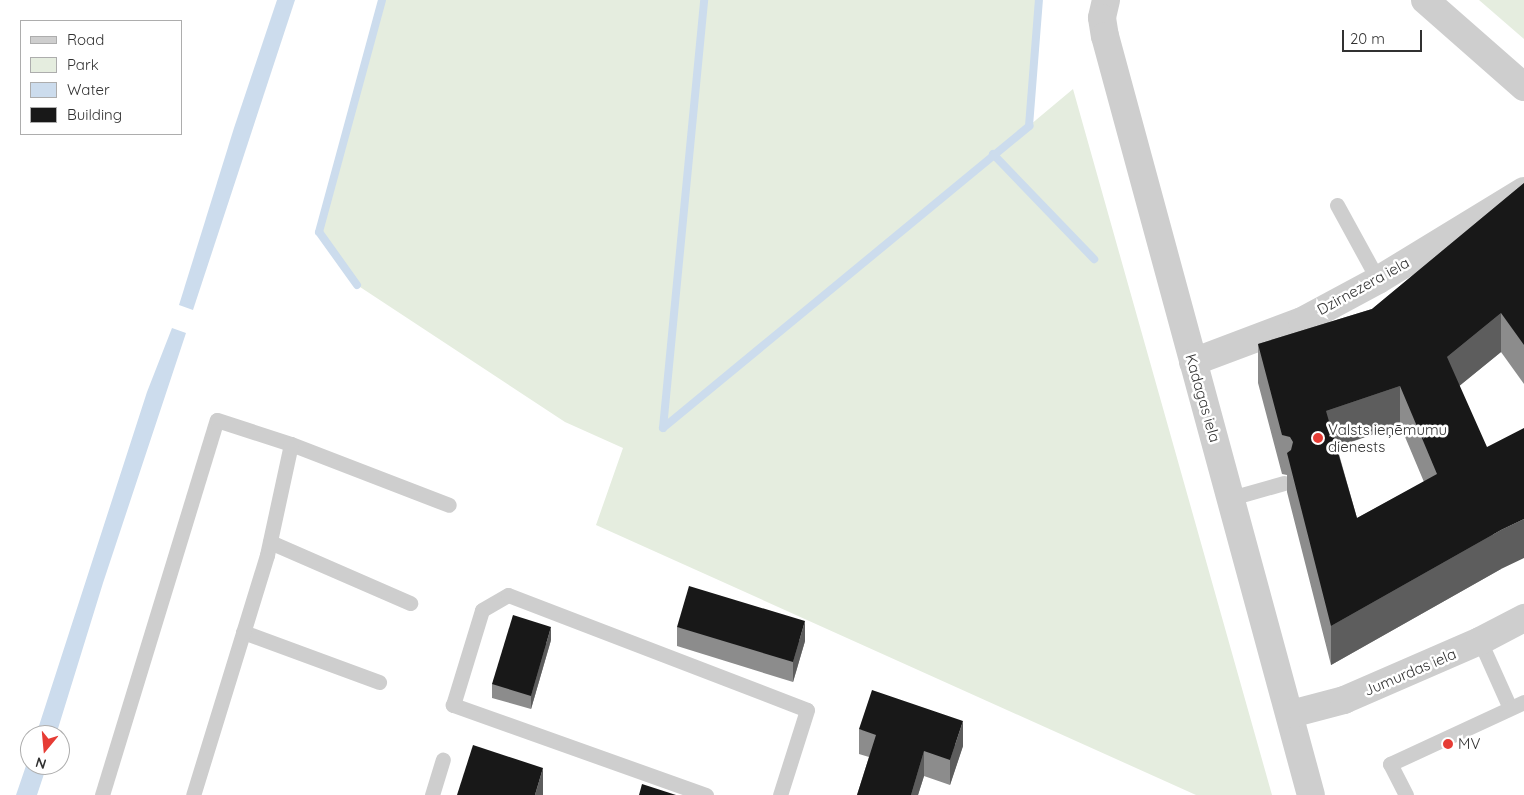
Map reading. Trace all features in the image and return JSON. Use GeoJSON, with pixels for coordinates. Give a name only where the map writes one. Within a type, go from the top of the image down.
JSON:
{"type":"FeatureCollection","features":[{"type":"Feature","properties":{"kind":"street","name":"Kadagas iela"},"geometry":{"type":"LineString","coordinates":[[1106,0],[1102,18],[1105,36],[1291,714],[1311,795]]}},
{"type":"Feature","properties":{"kind":"street"},"geometry":{"type":"LineString","coordinates":[[1425,0],[1524,87]]}},
{"type":"Feature","properties":{"kind":"street","name":"Dzirnezera iela"},"geometry":{"type":"LineString","coordinates":[[1193,362],[1302,321],[1378,280],[1524,191]]}},
{"type":"Feature","properties":{"kind":"street","name":"Jumurdas iela"},"geometry":{"type":"LineString","coordinates":[[1291,714],[1344,700],[1480,641],[1524,618]]}},
{"type":"Feature","properties":{"kind":"lane"},"geometry":{"type":"LineString","coordinates":[[1337,205],[1378,280]]}},
{"type":"Feature","properties":{"kind":"lane"},"geometry":{"type":"LineString","coordinates":[[102,795],[217,420],[291,444],[448,505]]}},
{"type":"Feature","properties":{"kind":"lane"},"geometry":{"type":"LineString","coordinates":[[193,795],[270,542],[291,444]]}},
{"type":"Feature","properties":{"kind":"lane"},"geometry":{"type":"LineString","coordinates":[[1231,498],[1284,484]]}},
{"type":"Feature","properties":{"kind":"lane"},"geometry":{"type":"LineString","coordinates":[[270,542],[410,603]]}},
{"type":"Feature","properties":{"kind":"lane"},"geometry":{"type":"LineString","coordinates":[[706,795],[454,705],[482,610],[508,595],[807,710],[780,795]]}},
{"type":"Feature","properties":{"kind":"lane"},"geometry":{"type":"LineString","coordinates":[[243,632],[379,682]]}},
{"type":"Feature","properties":{"kind":"lane"},"geometry":{"type":"LineString","coordinates":[[1406,795],[1390,764],[1517,705],[1480,641]]}},
{"type":"Feature","properties":{"kind":"lane"},"geometry":{"type":"LineString","coordinates":[[432,795],[443,760]]}},
{"type":"Feature","properties":{"kind":"green space"},"geometry":{"type":"Polygon","coordinates":[[[382,0],[1039,0],[1030,125],[1073,89],[1272,795],[1196,795],[596,525],[623,448],[565,422],[357,285],[319,232],[382,0]]]}},
{"type":"Feature","properties":{"kind":"green space"},"geometry":{"type":"Polygon","coordinates":[[[1479,0],[1524,0],[1524,39],[1479,0]]]}},
{"type":"Feature","properties":{"kind":"water"},"geometry":{"type":"Polygon","coordinates":[[[277,0],[295,0],[193,310],[179,305],[234,128],[277,0]]]}},
{"type":"Feature","properties":{"kind":"water"},"geometry":{"type":"Polygon","coordinates":[[[172,328],[186,333],[103,583],[59,725],[39,725],[147,392],[172,328]]]}},
{"type":"Feature","properties":{"kind":"water"},"geometry":{"type":"Polygon","coordinates":[[[23,775],[44,775],[37,795],[16,795],[23,775]]]}},
{"type":"Feature","properties":{"kind":"building","name":"Valsts ieņēmumu dienests"},"geometry":{"type":"Polygon","coordinates":[[[1524,183],[1524,345],[1501,313],[1447,357],[1487,447],[1524,428],[1524,519],[1501,530],[1331,626],[1287,453],[1291,450],[1293,442],[1290,437],[1282,435],[1258,344],[1372,309],[1524,183]],[[1400,386],[1326,411],[1357,518],[1437,474],[1400,386]]]}},
{"type":"Feature","properties":{"kind":"building"},"geometry":{"type":"Polygon","coordinates":[[[689,586],[805,621],[793,662],[677,627],[689,586]]]}},
{"type":"Feature","properties":{"kind":"building"},"geometry":{"type":"Polygon","coordinates":[[[513,615],[551,627],[531,696],[492,684],[513,615]]]}},
{"type":"Feature","properties":{"kind":"building"},"geometry":{"type":"Polygon","coordinates":[[[872,690],[963,721],[950,760],[924,751],[911,795],[857,795],[876,735],[859,729],[872,690]]]}},
{"type":"Feature","properties":{"kind":"building"},"geometry":{"type":"Polygon","coordinates":[[[473,745],[543,768],[535,795],[457,795],[473,745]]]}},
{"type":"Feature","properties":{"kind":"building"},"geometry":{"type":"Polygon","coordinates":[[[642,784],[676,795],[639,795],[642,784]]]}},
{"type":"Feature","properties":{"kind":"waterway"},"geometry":{"type":"LineString","coordinates":[[357,285],[319,232],[382,0]]}},
{"type":"Feature","properties":{"kind":"waterway"},"geometry":{"type":"LineString","coordinates":[[663,428],[704,0]]}},
{"type":"Feature","properties":{"kind":"waterway"},"geometry":{"type":"LineString","coordinates":[[663,428],[1029,126],[1039,0]]}},
{"type":"Feature","properties":{"kind":"waterway"},"geometry":{"type":"LineString","coordinates":[[993,154],[1094,259]]}},
{"type":"Feature","properties":{"kind":"place","name":"Valsts ieņēmumu dienests"},"geometry":{"type":"Point","coordinates":[1318,438]}},
{"type":"Feature","properties":{"kind":"place","name":"MV"},"geometry":{"type":"Point","coordinates":[1448,744]}}]}
